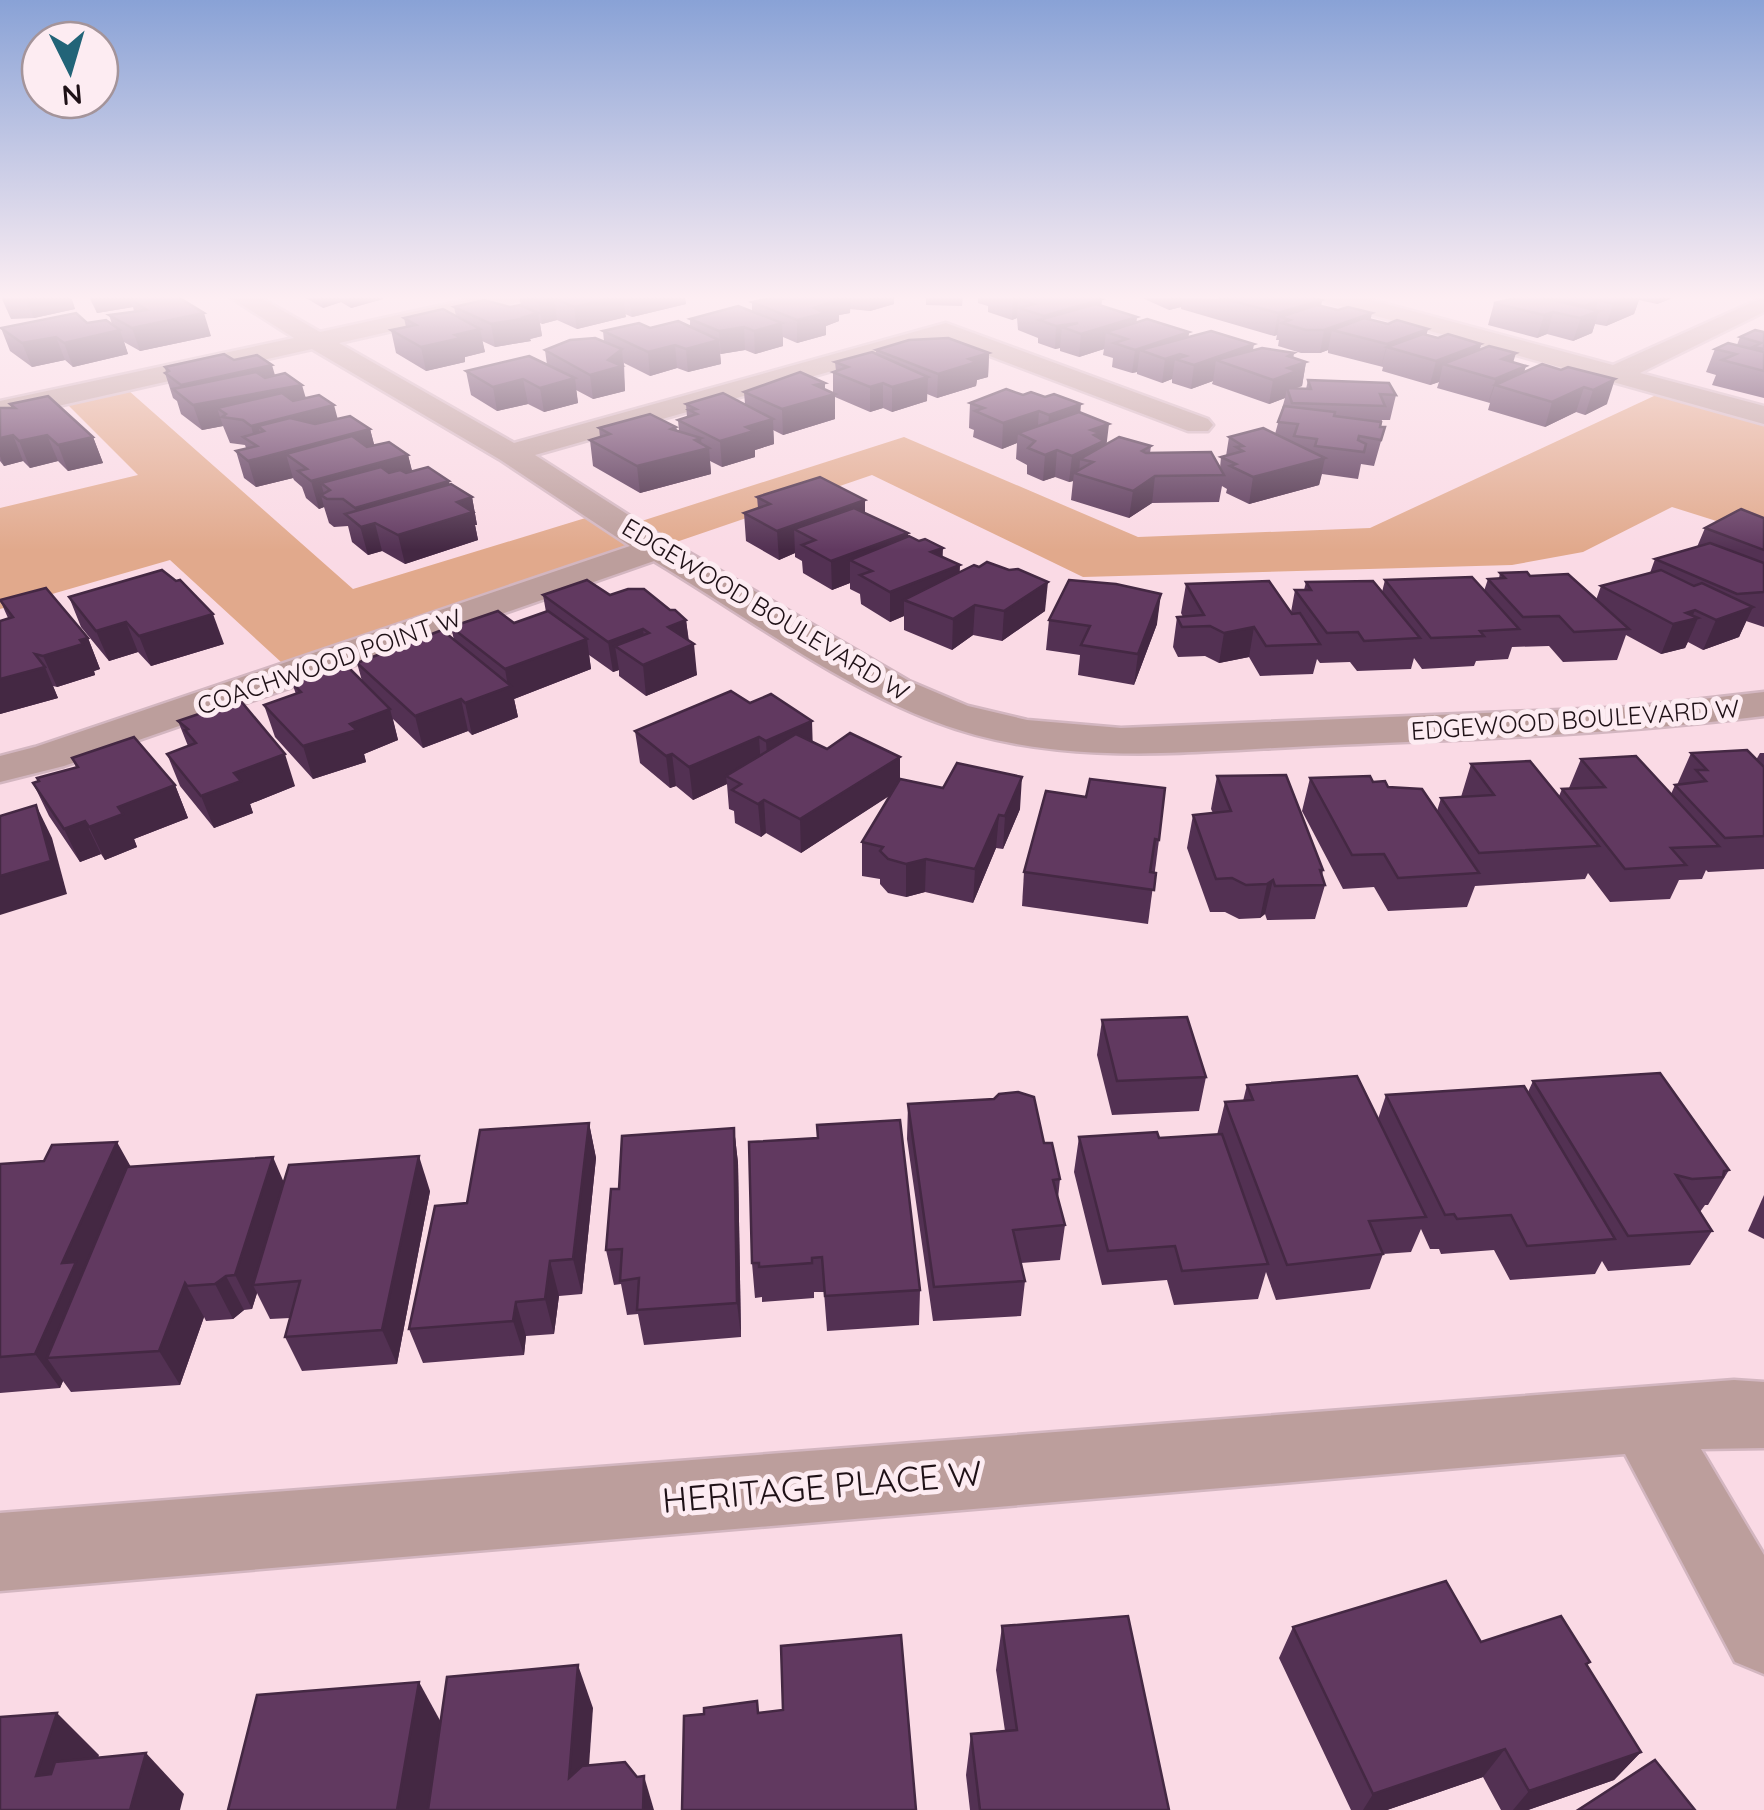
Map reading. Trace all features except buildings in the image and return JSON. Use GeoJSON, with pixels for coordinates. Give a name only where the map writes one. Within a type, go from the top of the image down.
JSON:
{"type":"FeatureCollection","features":[{"type":"Feature","properties":{"kind":"street"},"geometry":{"type":"LineString","coordinates":[[0,410],[128,381]]}},
{"type":"Feature","properties":{"kind":"street","name":"EDGEWOOD BOULEVARD W"},"geometry":{"type":"LineString","coordinates":[[387,381],[895,690],[954,714],[1027,733],[1122,741],[1221,740],[1632,720],[1764,704]]}},
{"type":"Feature","properties":{"kind":"street"},"geometry":{"type":"LineString","coordinates":[[510,453],[766,381]]}},
{"type":"Feature","properties":{"kind":"street"},"geometry":{"type":"LineString","coordinates":[[1083,381],[1198,424]]}},
{"type":"Feature","properties":{"kind":"street"},"geometry":{"type":"LineString","coordinates":[[1643,381],[1764,415]]}},
{"type":"Feature","properties":{"kind":"street","name":"COACHWOOD POINT W"},"geometry":{"type":"LineString","coordinates":[[0,770],[48,757],[657,548]]}},
{"type":"Feature","properties":{"kind":"street","name":"HERITAGE PLACE W"},"geometry":{"type":"LineString","coordinates":[[0,1552],[1644,1419],[1764,1415]]}},
{"type":"Feature","properties":{"kind":"street"},"geometry":{"type":"LineString","coordinates":[[1644,1419],[1764,1632]]}},
{"type":"Feature","properties":{"kind":"shaded area"},"geometry":{"type":"Polygon","coordinates":[[[120,383],[353,589],[605,512],[626,526],[904,437],[1138,537],[1370,528],[1669,389],[1764,415],[1764,536],[1672,507],[1583,552],[1512,565],[1083,577],[872,475],[293,673],[170,560],[0,609],[0,508],[138,475],[60,397],[120,383]]]}}]}
